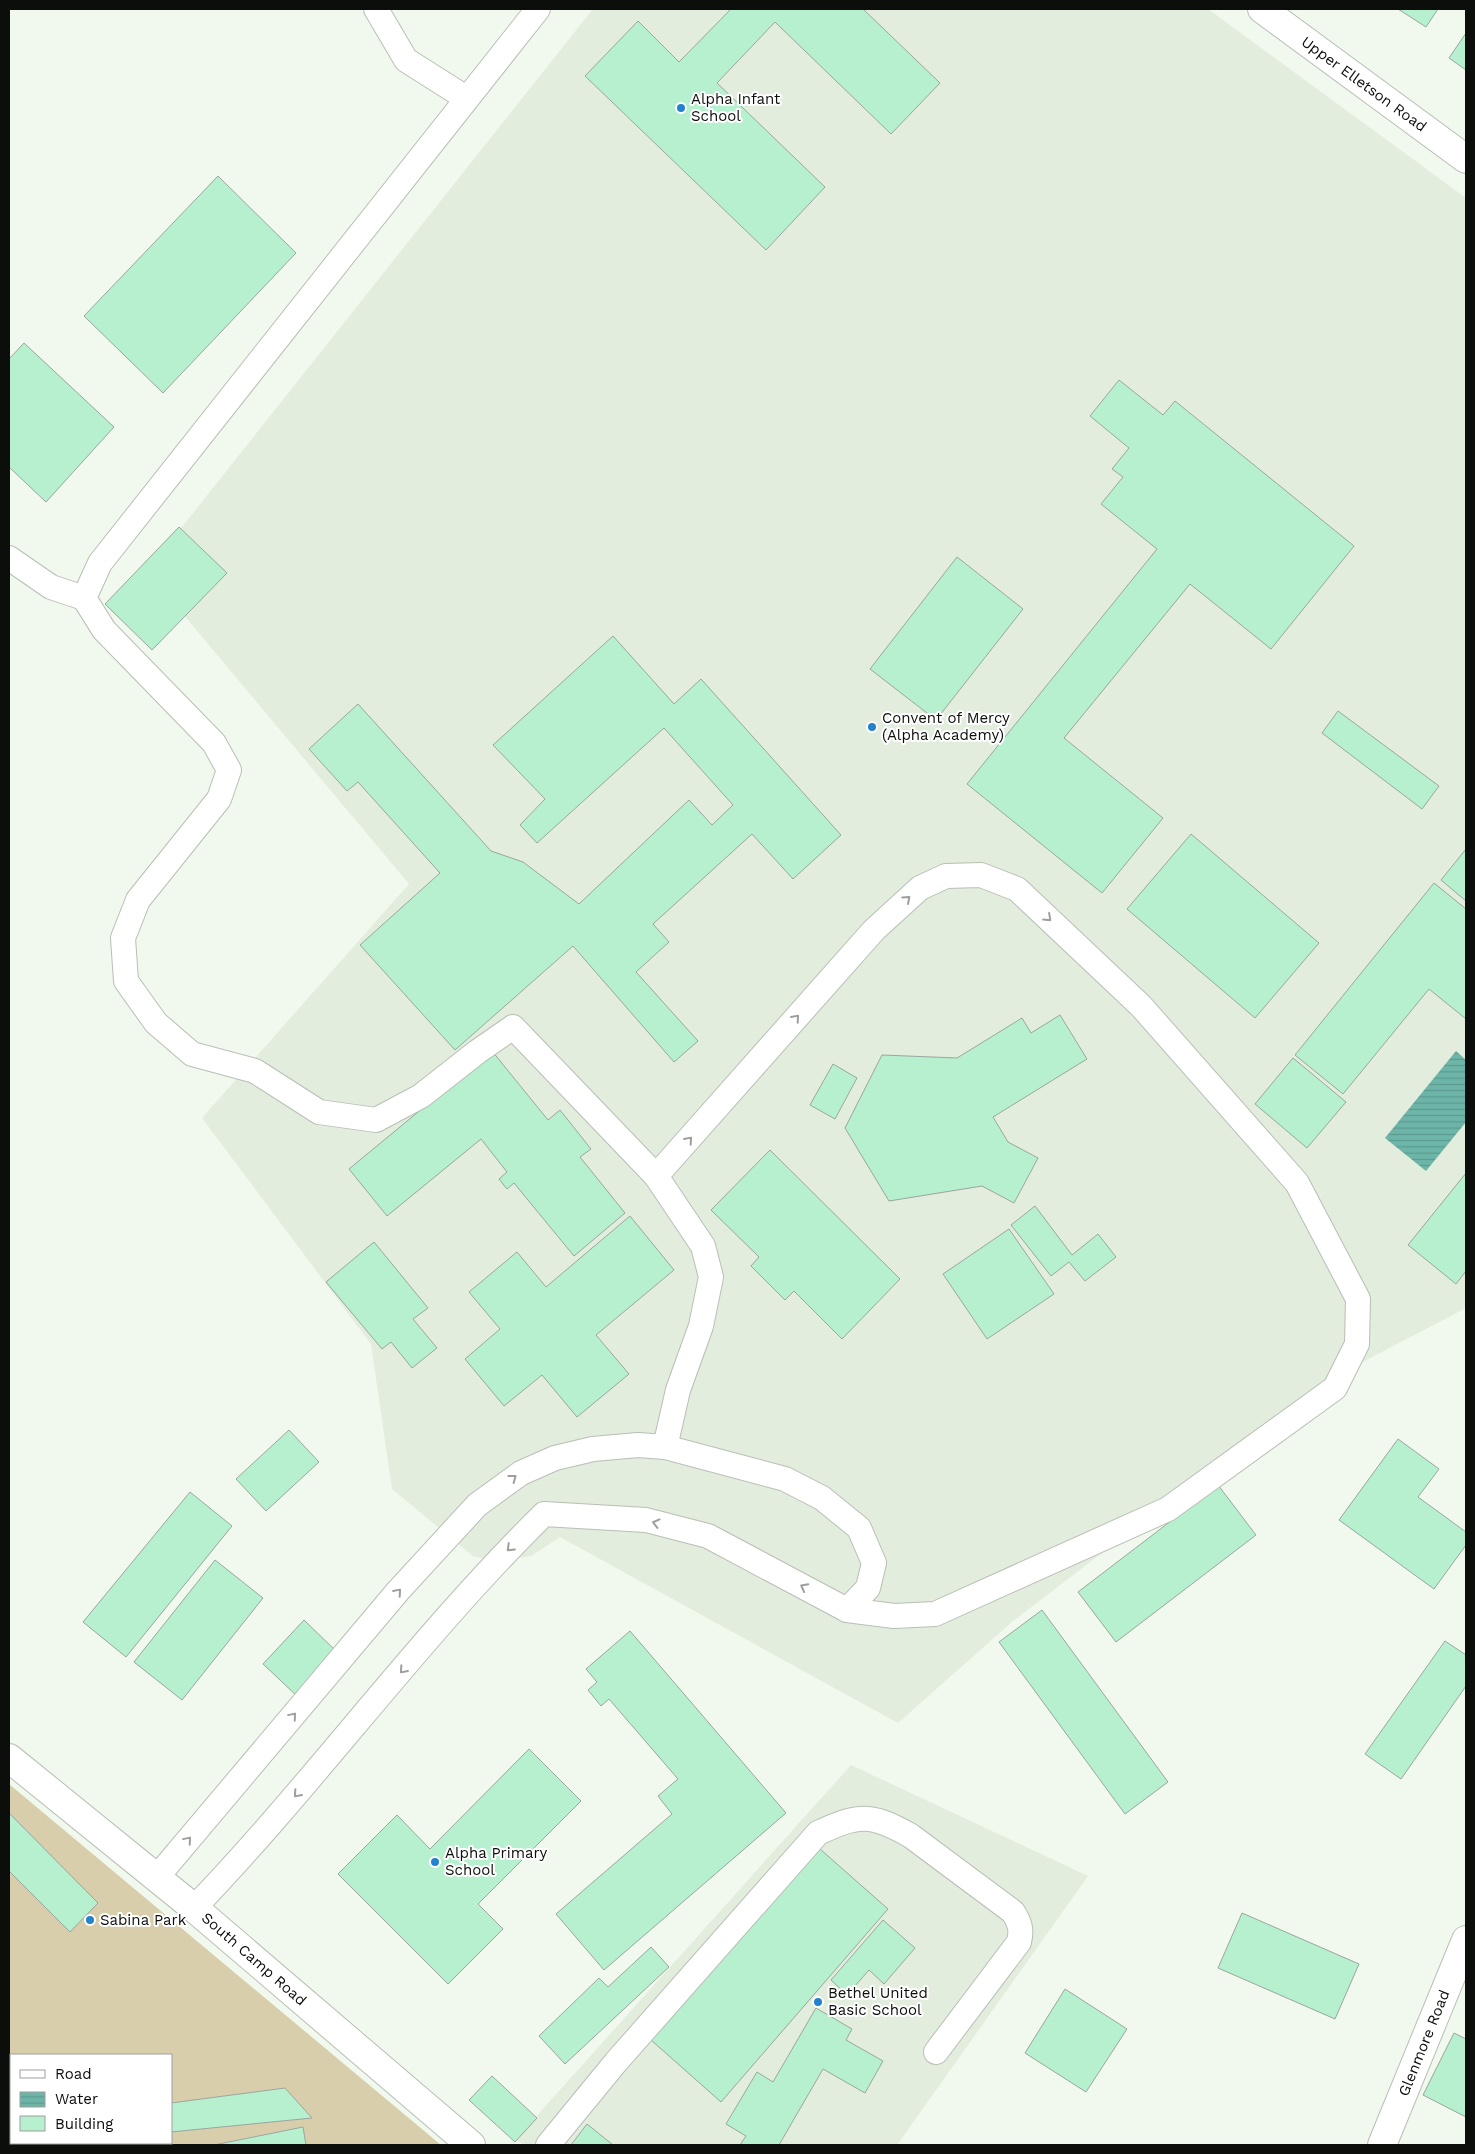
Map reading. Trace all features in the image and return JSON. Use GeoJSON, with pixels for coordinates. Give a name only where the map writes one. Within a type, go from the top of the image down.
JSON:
{"type":"FeatureCollection","features":[{"type":"Feature","properties":{"kind":"main road","name":"Upper Elletson Road"},"geometry":{"type":"LineString","coordinates":[[1262,9],[1466,159]]}},
{"type":"Feature","properties":{"kind":"main road","name":"South Camp Road"},"geometry":{"type":"LineString","coordinates":[[9,1758],[157,1877],[471,2145]]}},
{"type":"Feature","properties":{"kind":"main road","name":"Glenmore Road"},"geometry":{"type":"LineString","coordinates":[[1382,2145],[1466,1940]]}},
{"type":"Feature","properties":{"kind":"lane"},"geometry":{"type":"LineString","coordinates":[[376,9],[406,60],[466,98]]}},
{"type":"Feature","properties":{"kind":"lane"},"geometry":{"type":"LineString","coordinates":[[84,598],[100,563],[538,9]]}},
{"type":"Feature","properties":{"kind":"lane"},"geometry":{"type":"LineString","coordinates":[[9,558],[51,587],[84,598],[104,630],[214,742],[229,770],[219,799],[138,900],[123,938],[126,982],[156,1023],[192,1054],[255,1070],[319,1112],[376,1120],[422,1096],[477,1052],[513,1027],[656,1176],[703,1246],[711,1277],[701,1326],[678,1390],[666,1447]]}},
{"type":"Feature","properties":{"kind":"lane"},"geometry":{"type":"LineString","coordinates":[[194,1908],[241,1859],[496,1562],[544,1514],[646,1520],[708,1536],[847,1610],[894,1616],[935,1614],[1168,1509],[1335,1388],[1357,1344],[1358,1299],[1296,1183],[1142,1006],[1017,889],[982,875],[946,876],[920,888],[891,914],[874,930],[656,1176]]}},
{"type":"Feature","properties":{"kind":"lane"},"geometry":{"type":"LineString","coordinates":[[157,1877],[398,1592],[477,1505],[520,1473],[555,1458],[593,1449],[638,1445],[666,1447],[785,1479],[822,1498],[859,1528],[874,1562],[868,1588],[847,1610]]}},
{"type":"Feature","properties":{"kind":"lane"},"geometry":{"type":"LineString","coordinates":[[548,2145],[616,2062],[818,1832],[844,1821],[868,1817],[894,1826],[911,1836],[1013,1912],[1020,1922],[1022,1930],[1019,1942],[936,2052]]}},
{"type":"Feature","properties":{"kind":"shaded area","name":"Convent of Mercy (Alpha Academy)"},"geometry":{"type":"Polygon","coordinates":[[[593,9],[1208,9],[1466,198],[1466,1308],[1330,1379],[1013,1621],[898,1723],[560,1537],[531,1556],[496,1562],[473,1556],[392,1489],[371,1344],[202,1118],[409,884],[147,571],[593,9]]]}},
{"type":"Feature","properties":{"kind":"shaded area","name":"Bethel United Basic School"},"geometry":{"type":"Polygon","coordinates":[[[851,1765],[1088,1876],[897,2145],[524,2145],[516,2139],[851,1765]]]}},
{"type":"Feature","properties":{"kind":"shaded area","name":"Sabina Park"},"geometry":{"type":"Polygon","coordinates":[[[9,1784],[441,2145],[9,2145],[9,1784]]]}},
{"type":"Feature","properties":{"kind":"water"},"geometry":{"type":"Polygon","coordinates":[[[1456,1051],[1466,1060],[1466,1122],[1426,1171],[1385,1138],[1456,1051]]]}},
{"type":"Feature","properties":{"kind":"building","name":"Alpha Infant School"},"geometry":{"type":"Polygon","coordinates":[[[731,9],[863,9],[940,83],[891,134],[775,22],[717,83],[825,187],[766,250],[585,76],[638,21],[679,62],[731,9]]]}},
{"type":"Feature","properties":{"kind":"building"},"geometry":{"type":"Polygon","coordinates":[[[1398,9],[1438,9],[1426,27],[1398,9]]]}},
{"type":"Feature","properties":{"kind":"building"},"geometry":{"type":"Polygon","coordinates":[[[1466,33],[1466,70],[1449,58],[1466,33]]]}},
{"type":"Feature","properties":{"kind":"building"},"geometry":{"type":"Polygon","coordinates":[[[218,176],[296,253],[163,393],[84,316],[218,176]]]}},
{"type":"Feature","properties":{"kind":"building"},"geometry":{"type":"Polygon","coordinates":[[[24,343],[114,427],[46,502],[9,467],[9,359],[24,343]]]}},
{"type":"Feature","properties":{"kind":"building"},"geometry":{"type":"Polygon","coordinates":[[[1119,380],[1163,415],[1175,401],[1354,546],[1271,649],[1190,584],[1064,738],[1163,818],[1102,893],[967,784],[1157,549],[1101,504],[1123,477],[1112,469],[1129,448],[1090,416],[1119,380]]]}},
{"type":"Feature","properties":{"kind":"building"},"geometry":{"type":"Polygon","coordinates":[[[179,527],[227,573],[152,650],[105,604],[179,527]]]}},
{"type":"Feature","properties":{"kind":"building"},"geometry":{"type":"Polygon","coordinates":[[[957,557],[1023,609],[936,720],[870,669],[957,557]]]}},
{"type":"Feature","properties":{"kind":"building"},"geometry":{"type":"Polygon","coordinates":[[[613,636],[674,704],[701,679],[841,835],[793,879],[752,834],[653,924],[669,942],[636,972],[698,1041],[674,1062],[573,946],[455,1050],[360,945],[440,873],[358,782],[347,791],[309,749],[358,704],[491,851],[523,862],[579,904],[689,800],[712,825],[733,805],[664,728],[537,843],[520,825],[545,799],[493,745],[613,636]]]}},
{"type":"Feature","properties":{"kind":"building"},"geometry":{"type":"Polygon","coordinates":[[[1338,711],[1439,786],[1422,809],[1322,733],[1338,711]]]}},
{"type":"Feature","properties":{"kind":"building"},"geometry":{"type":"Polygon","coordinates":[[[1191,834],[1319,943],[1255,1018],[1127,909],[1191,834]]]}},
{"type":"Feature","properties":{"kind":"building"},"geometry":{"type":"Polygon","coordinates":[[[1466,849],[1466,901],[1441,880],[1466,849]]]}},
{"type":"Feature","properties":{"kind":"building"},"geometry":{"type":"Polygon","coordinates":[[[1434,883],[1466,909],[1466,1019],[1429,989],[1343,1094],[1295,1055],[1434,883]]]}},
{"type":"Feature","properties":{"kind":"building"},"geometry":{"type":"Polygon","coordinates":[[[1060,1015],[1087,1059],[993,1117],[1008,1142],[1038,1158],[1014,1203],[982,1186],[889,1201],[845,1128],[882,1055],[957,1058],[1022,1018],[1031,1033],[1060,1015]]]}},
{"type":"Feature","properties":{"kind":"building"},"geometry":{"type":"Polygon","coordinates":[[[492,1051],[548,1120],[560,1110],[591,1149],[580,1157],[625,1213],[574,1256],[514,1183],[507,1189],[499,1179],[507,1172],[481,1139],[387,1216],[349,1169],[492,1051]]]}},
{"type":"Feature","properties":{"kind":"building"},"geometry":{"type":"Polygon","coordinates":[[[1293,1058],[1346,1102],[1307,1148],[1255,1104],[1293,1058]]]}},
{"type":"Feature","properties":{"kind":"building"},"geometry":{"type":"Polygon","coordinates":[[[833,1064],[857,1078],[835,1119],[810,1105],[833,1064]]]}},
{"type":"Feature","properties":{"kind":"building"},"geometry":{"type":"Polygon","coordinates":[[[770,1150],[900,1279],[842,1339],[794,1291],[785,1300],[751,1266],[759,1257],[711,1210],[770,1150]]]}},
{"type":"Feature","properties":{"kind":"building"},"geometry":{"type":"Polygon","coordinates":[[[1466,1173],[1466,1271],[1456,1284],[1408,1245],[1466,1173]]]}},
{"type":"Feature","properties":{"kind":"building"},"geometry":{"type":"Polygon","coordinates":[[[1035,1206],[1072,1255],[1098,1234],[1116,1257],[1085,1281],[1069,1262],[1051,1276],[1011,1225],[1035,1206]]]}},
{"type":"Feature","properties":{"kind":"building"},"geometry":{"type":"Polygon","coordinates":[[[630,1216],[674,1270],[596,1335],[629,1374],[577,1417],[542,1375],[504,1406],[465,1359],[500,1329],[469,1292],[517,1252],[546,1287],[630,1216]]]}},
{"type":"Feature","properties":{"kind":"building"},"geometry":{"type":"Polygon","coordinates":[[[1009,1229],[1054,1294],[987,1339],[943,1274],[1009,1229]]]}},
{"type":"Feature","properties":{"kind":"building"},"geometry":{"type":"Polygon","coordinates":[[[374,1242],[428,1308],[413,1319],[437,1348],[412,1368],[391,1342],[382,1349],[326,1282],[374,1242]]]}},
{"type":"Feature","properties":{"kind":"building"},"geometry":{"type":"Polygon","coordinates":[[[289,1430],[319,1462],[266,1511],[236,1479],[289,1430]]]}},
{"type":"Feature","properties":{"kind":"building"},"geometry":{"type":"Polygon","coordinates":[[[1398,1439],[1439,1469],[1418,1497],[1466,1532],[1466,1545],[1434,1589],[1339,1520],[1398,1439]]]}},
{"type":"Feature","properties":{"kind":"building"},"geometry":{"type":"Polygon","coordinates":[[[1218,1485],[1256,1535],[1116,1642],[1078,1592],[1218,1485]]]}},
{"type":"Feature","properties":{"kind":"building"},"geometry":{"type":"Polygon","coordinates":[[[190,1492],[232,1526],[126,1657],[83,1622],[190,1492]]]}},
{"type":"Feature","properties":{"kind":"building"},"geometry":{"type":"Polygon","coordinates":[[[215,1560],[263,1598],[182,1700],[134,1662],[215,1560]]]}},
{"type":"Feature","properties":{"kind":"building"},"geometry":{"type":"Polygon","coordinates":[[[1042,1610],[1168,1782],[1125,1814],[999,1642],[1042,1610]]]}},
{"type":"Feature","properties":{"kind":"building"},"geometry":{"type":"Polygon","coordinates":[[[304,1620],[339,1654],[298,1697],[263,1664],[304,1620]]]}},
{"type":"Feature","properties":{"kind":"building"},"geometry":{"type":"Polygon","coordinates":[[[630,1631],[786,1813],[604,1970],[556,1914],[672,1814],[658,1796],[678,1779],[609,1699],[601,1706],[588,1690],[597,1682],[586,1669],[630,1631]]]}},
{"type":"Feature","properties":{"kind":"building"},"geometry":{"type":"Polygon","coordinates":[[[1445,1641],[1466,1655],[1466,1686],[1401,1779],[1365,1754],[1445,1641]]]}},
{"type":"Feature","properties":{"kind":"building","name":"Alpha Primary School"},"geometry":{"type":"Polygon","coordinates":[[[529,1749],[581,1801],[478,1904],[503,1929],[448,1984],[338,1874],[397,1815],[430,1849],[529,1749]]]}},
{"type":"Feature","properties":{"kind":"building"},"geometry":{"type":"Polygon","coordinates":[[[9,1813],[98,1903],[70,1932],[9,1871],[9,1813]]]}},
{"type":"Feature","properties":{"kind":"building"},"geometry":{"type":"Polygon","coordinates":[[[820,1849],[888,1909],[721,2102],[651,2040],[820,1849]]]}},
{"type":"Feature","properties":{"kind":"building"},"geometry":{"type":"Polygon","coordinates":[[[1242,1913],[1359,1964],[1335,2019],[1218,1968],[1242,1913]]]}},
{"type":"Feature","properties":{"kind":"building"},"geometry":{"type":"Polygon","coordinates":[[[883,1920],[915,1948],[884,1984],[869,1970],[847,1995],[831,1980],[883,1920]]]}},
{"type":"Feature","properties":{"kind":"building"},"geometry":{"type":"Polygon","coordinates":[[[651,1947],[669,1967],[565,2064],[539,2036],[599,1978],[608,1987],[651,1947]]]}},
{"type":"Feature","properties":{"kind":"building"},"geometry":{"type":"Polygon","coordinates":[[[1065,1989],[1127,2029],[1086,2092],[1025,2053],[1065,1989]]]}},
{"type":"Feature","properties":{"kind":"building"},"geometry":{"type":"Polygon","coordinates":[[[816,2008],[852,2029],[846,2040],[883,2061],[865,2093],[823,2069],[779,2145],[740,2145],[746,2136],[726,2124],[757,2072],[773,2082],[816,2008]]]}},
{"type":"Feature","properties":{"kind":"building"},"geometry":{"type":"Polygon","coordinates":[[[1454,2033],[1466,2039],[1466,2117],[1423,2095],[1454,2033]]]}},
{"type":"Feature","properties":{"kind":"building"},"geometry":{"type":"Polygon","coordinates":[[[492,2076],[537,2118],[515,2142],[469,2100],[492,2076]]]}},
{"type":"Feature","properties":{"kind":"building"},"geometry":{"type":"Polygon","coordinates":[[[285,2088],[312,2118],[172,2132],[172,2103],[285,2088]]]}},
{"type":"Feature","properties":{"kind":"building"},"geometry":{"type":"Polygon","coordinates":[[[587,2124],[613,2145],[571,2145],[587,2124]]]}},
{"type":"Feature","properties":{"kind":"building"},"geometry":{"type":"Polygon","coordinates":[[[303,2127],[306,2145],[214,2145],[303,2127]]]}},
{"type":"Feature","properties":{"kind":"place","name":"Alpha Infant School"},"geometry":{"type":"Point","coordinates":[681,108]}},
{"type":"Feature","properties":{"kind":"place","name":"Convent of Mercy (Alpha Academy)"},"geometry":{"type":"Point","coordinates":[872,727]}},
{"type":"Feature","properties":{"kind":"place","name":"Alpha Primary School"},"geometry":{"type":"Point","coordinates":[435,1862]}},
{"type":"Feature","properties":{"kind":"place","name":"Sabina Park"},"geometry":{"type":"Point","coordinates":[90,1920]}},
{"type":"Feature","properties":{"kind":"place","name":"Bethel United Basic School"},"geometry":{"type":"Point","coordinates":[818,2002]}}]}
